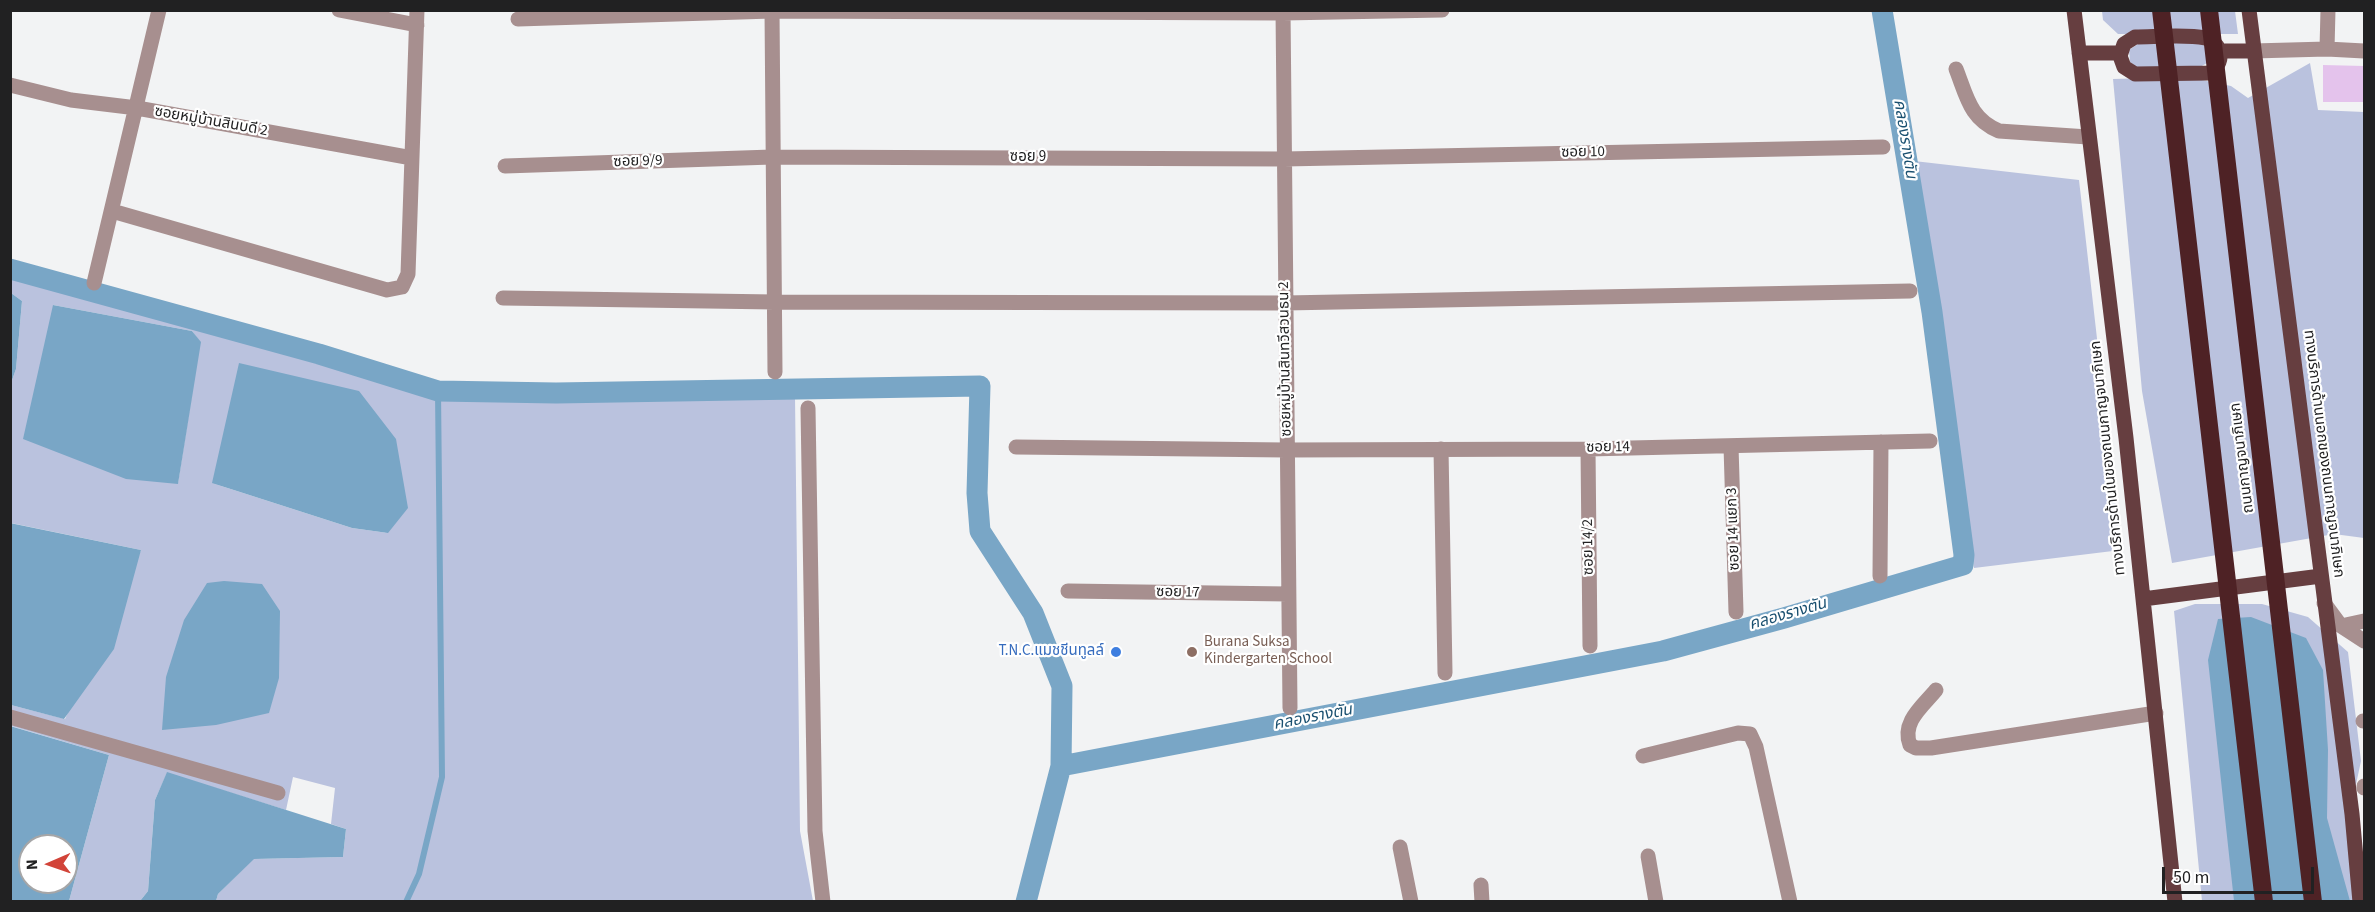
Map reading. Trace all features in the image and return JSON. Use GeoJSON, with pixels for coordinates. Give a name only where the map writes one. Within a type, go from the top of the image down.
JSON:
{"type":"FeatureCollection","features":[{"type":"Feature","properties":{"kind":"highway","name":"ถนนกาญจนาภิเษก"},"geometry":{"type":"LineString","coordinates":[[2161,10],[2264,902]]}},
{"type":"Feature","properties":{"kind":"highway","name":"ถนนกาญจนาภิเษก"},"geometry":{"type":"LineString","coordinates":[[2209,10],[2313,902]]}},
{"type":"Feature","properties":{"kind":"main road","name":"ทางบริการด้านในของถนนกาญจนาภิเษก"},"geometry":{"type":"LineString","coordinates":[[2074,10],[2126,438],[2175,902]]}},
{"type":"Feature","properties":{"kind":"main road","name":"ทางบริการด้านนอกของถนนกาญจนาภิเษก"},"geometry":{"type":"LineString","coordinates":[[2249,10],[2352,814],[2360,902]]}},
{"type":"Feature","properties":{"kind":"main road"},"geometry":{"type":"LineString","coordinates":[[2135,37],[2204,37],[2215,43],[2219,51],[2218,65],[2209,73],[2134,74],[2128,72],[2121,62],[2120,53],[2124,44],[2135,37]]}},
{"type":"Feature","properties":{"kind":"main road"},"geometry":{"type":"LineString","coordinates":[[2219,51],[2253,51]]}},
{"type":"Feature","properties":{"kind":"main road"},"geometry":{"type":"LineString","coordinates":[[2079,53],[2120,53]]}},
{"type":"Feature","properties":{"kind":"main road"},"geometry":{"type":"LineString","coordinates":[[2143,599],[2321,576]]}},
{"type":"Feature","properties":{"kind":"street"},"geometry":{"type":"LineString","coordinates":[[94,282],[159,10]]}},
{"type":"Feature","properties":{"kind":"street"},"geometry":{"type":"LineString","coordinates":[[112,211],[387,290],[402,287],[408,274],[417,18],[339,10]]}},
{"type":"Feature","properties":{"kind":"street"},"geometry":{"type":"LineString","coordinates":[[519,19],[772,11],[1442,10]]}},
{"type":"Feature","properties":{"kind":"street"},"geometry":{"type":"LineString","coordinates":[[2327,49],[2328,10]]}},
{"type":"Feature","properties":{"kind":"street"},"geometry":{"type":"LineString","coordinates":[[772,11],[776,372]]}},
{"type":"Feature","properties":{"kind":"street","name":"ซอยหมู่บ้านสินทวีสวนธน 2"},"geometry":{"type":"LineString","coordinates":[[1283,12],[1290,708]]}},
{"type":"Feature","properties":{"kind":"street"},"geometry":{"type":"LineString","coordinates":[[2253,51],[2327,49],[2364,51]]}},
{"type":"Feature","properties":{"kind":"street"},"geometry":{"type":"LineString","coordinates":[[1956,69],[1973,111],[1979,121],[1989,127],[1999,131],[2088,137]]}},
{"type":"Feature","properties":{"kind":"street","name":"ซอยหมู่บ้านสินบดี 2"},"geometry":{"type":"LineString","coordinates":[[10,85],[70,100],[137,108],[412,158]]}},
{"type":"Feature","properties":{"kind":"street","name":"ซอย 10"},"geometry":{"type":"LineString","coordinates":[[1284,159],[1883,147]]}},
{"type":"Feature","properties":{"kind":"street","name":"ซอย 9"},"geometry":{"type":"LineString","coordinates":[[772,157],[1284,159]]}},
{"type":"Feature","properties":{"kind":"street","name":"ซอย 9/9"},"geometry":{"type":"LineString","coordinates":[[505,166],[772,157]]}},
{"type":"Feature","properties":{"kind":"street"},"geometry":{"type":"LineString","coordinates":[[502,298],[775,302],[1285,303],[1910,291]]}},
{"type":"Feature","properties":{"kind":"street"},"geometry":{"type":"LineString","coordinates":[[808,408],[815,831],[823,902]]}},
{"type":"Feature","properties":{"kind":"street","name":"ซอย 14"},"geometry":{"type":"LineString","coordinates":[[1016,447],[1286,450],[1588,449],[1930,441]]}},
{"type":"Feature","properties":{"kind":"street"},"geometry":{"type":"LineString","coordinates":[[1880,576],[1881,442]]}},
{"type":"Feature","properties":{"kind":"street","name":"ซอย 14 แยก 3"},"geometry":{"type":"LineString","coordinates":[[1731,446],[1736,612]]}},
{"type":"Feature","properties":{"kind":"street"},"geometry":{"type":"LineString","coordinates":[[1441,449],[1445,673]]}},
{"type":"Feature","properties":{"kind":"street","name":"ซอย 14/2"},"geometry":{"type":"LineString","coordinates":[[1588,449],[1590,646]]}},
{"type":"Feature","properties":{"kind":"street","name":"ซอย 17"},"geometry":{"type":"LineString","coordinates":[[1068,591],[1288,594]]}},
{"type":"Feature","properties":{"kind":"street"},"geometry":{"type":"LineString","coordinates":[[2324,603],[2341,626],[2364,641]]}},
{"type":"Feature","properties":{"kind":"street"},"geometry":{"type":"LineString","coordinates":[[2341,626],[2364,621]]}},
{"type":"Feature","properties":{"kind":"street"},"geometry":{"type":"LineString","coordinates":[[1936,690],[1909,722],[1907,738],[1910,745],[1916,748],[1931,748],[2156,713]]}},
{"type":"Feature","properties":{"kind":"street"},"geometry":{"type":"LineString","coordinates":[[10,717],[278,793]]}},
{"type":"Feature","properties":{"kind":"street"},"geometry":{"type":"LineString","coordinates":[[1643,756],[1738,733],[1750,734],[1756,747],[1790,902]]}},
{"type":"Feature","properties":{"kind":"street"},"geometry":{"type":"LineString","coordinates":[[1400,848],[1411,902]]}},
{"type":"Feature","properties":{"kind":"street"},"geometry":{"type":"LineString","coordinates":[[1648,856],[1656,902]]}},
{"type":"Feature","properties":{"kind":"street"},"geometry":{"type":"LineString","coordinates":[[1481,885],[1482,902]]}},
{"type":"Feature","properties":{"kind":"shaded area"},"geometry":{"type":"Polygon","coordinates":[[[2102,11],[2235,11],[2238,34],[2118,34],[2103,20],[2102,11]]]}},
{"type":"Feature","properties":{"kind":"shaded area"},"geometry":{"type":"Polygon","coordinates":[[[2200,42],[2210,51],[2207,63],[2200,67],[2139,69],[2130,62],[2129,50],[2138,44],[2200,42]]]}},
{"type":"Feature","properties":{"kind":"shaded area"},"geometry":{"type":"Polygon","coordinates":[[[2310,63],[2318,110],[2364,112],[2364,538],[2334,534],[2172,563],[2142,391],[2113,79],[2187,77],[2231,86],[2248,98],[2310,63]]]}},
{"type":"Feature","properties":{"kind":"shaded area"},"geometry":{"type":"Polygon","coordinates":[[[1914,161],[2079,180],[2121,550],[1974,568],[1935,290],[1914,161]]]}},
{"type":"Feature","properties":{"kind":"shaded area"},"geometry":{"type":"Polygon","coordinates":[[[10,261],[435,381],[451,383],[451,401],[795,396],[800,831],[813,901],[216,901],[218,894],[253,859],[343,857],[346,829],[331,824],[335,788],[293,777],[286,810],[167,773],[155,800],[148,891],[140,901],[69,901],[71,894],[78,894],[78,868],[109,755],[11,726],[11,705],[65,719],[141,550],[11,523],[11,383],[16,369],[22,301],[11,293],[10,261]],[[53,305],[178,483],[200,342],[192,331],[53,305]],[[212,483],[352,528],[388,533],[212,483]]]}},
{"type":"Feature","properties":{"kind":"shaded area"},"geometry":{"type":"Polygon","coordinates":[[[11,293],[22,301],[16,369],[11,383],[11,293]]]}},
{"type":"Feature","properties":{"kind":"shaded area"},"geometry":{"type":"Polygon","coordinates":[[[53,305],[192,331],[201,342],[178,484],[126,479],[23,439],[53,305]]]}},
{"type":"Feature","properties":{"kind":"shaded area"},"geometry":{"type":"Polygon","coordinates":[[[239,363],[359,391],[396,439],[408,508],[388,533],[352,528],[212,483],[239,363]]]}},
{"type":"Feature","properties":{"kind":"shaded area"},"geometry":{"type":"Polygon","coordinates":[[[10,523],[141,550],[114,649],[64,719],[11,705],[10,523]]]}},
{"type":"Feature","properties":{"kind":"shaded area"},"geometry":{"type":"Polygon","coordinates":[[[224,581],[262,584],[280,611],[279,678],[269,713],[216,725],[162,730],[166,677],[184,620],[207,583],[224,581]]]}},
{"type":"Feature","properties":{"kind":"shaded area"},"geometry":{"type":"Polygon","coordinates":[[[2195,604],[2262,604],[2308,617],[2348,652],[2361,761],[2355,789],[2364,901],[2202,901],[2174,611],[2195,604]]]}},
{"type":"Feature","properties":{"kind":"shaded area"},"geometry":{"type":"Polygon","coordinates":[[[2251,617],[2306,638],[2323,670],[2328,750],[2327,818],[2350,901],[2234,901],[2208,660],[2218,619],[2251,617]]]}},
{"type":"Feature","properties":{"kind":"shaded area"},"geometry":{"type":"Polygon","coordinates":[[[10,726],[109,755],[78,868],[78,834],[18,834],[18,894],[71,894],[69,901],[11,901],[10,726]]]}},
{"type":"Feature","properties":{"kind":"shaded area"},"geometry":{"type":"Polygon","coordinates":[[[167,772],[346,829],[343,857],[254,859],[218,894],[216,901],[140,901],[148,891],[155,800],[167,772]]]}},
{"type":"Feature","properties":{"kind":"building"},"geometry":{"type":"Polygon","coordinates":[[[2323,65],[2364,66],[2364,102],[2323,102],[2323,65]]]}},
{"type":"Feature","properties":{"kind":"waterway","name":"คลองรางตัน"},"geometry":{"type":"LineString","coordinates":[[1061,766],[1663,651],[1963,565],[1964,555],[1932,312],[1882,10]]}},
{"type":"Feature","properties":{"kind":"waterway"},"geometry":{"type":"LineString","coordinates":[[10,269],[319,354],[438,391],[556,393],[980,386],[977,493],[980,531],[1033,613],[1062,686],[1061,766],[1026,902]]}},
{"type":"Feature","properties":{"kind":"waterway"},"geometry":{"type":"LineString","coordinates":[[406,902],[419,874],[442,777],[438,391]]}},
{"type":"Feature","properties":{"kind":"place","name":"T.N.C.แมชชีนทูลล์"},"geometry":{"type":"Point","coordinates":[1116,652]}},
{"type":"Feature","properties":{"kind":"place","name":"Burana Suksa Kindergarten School"},"geometry":{"type":"Point","coordinates":[1192,652]}}]}
